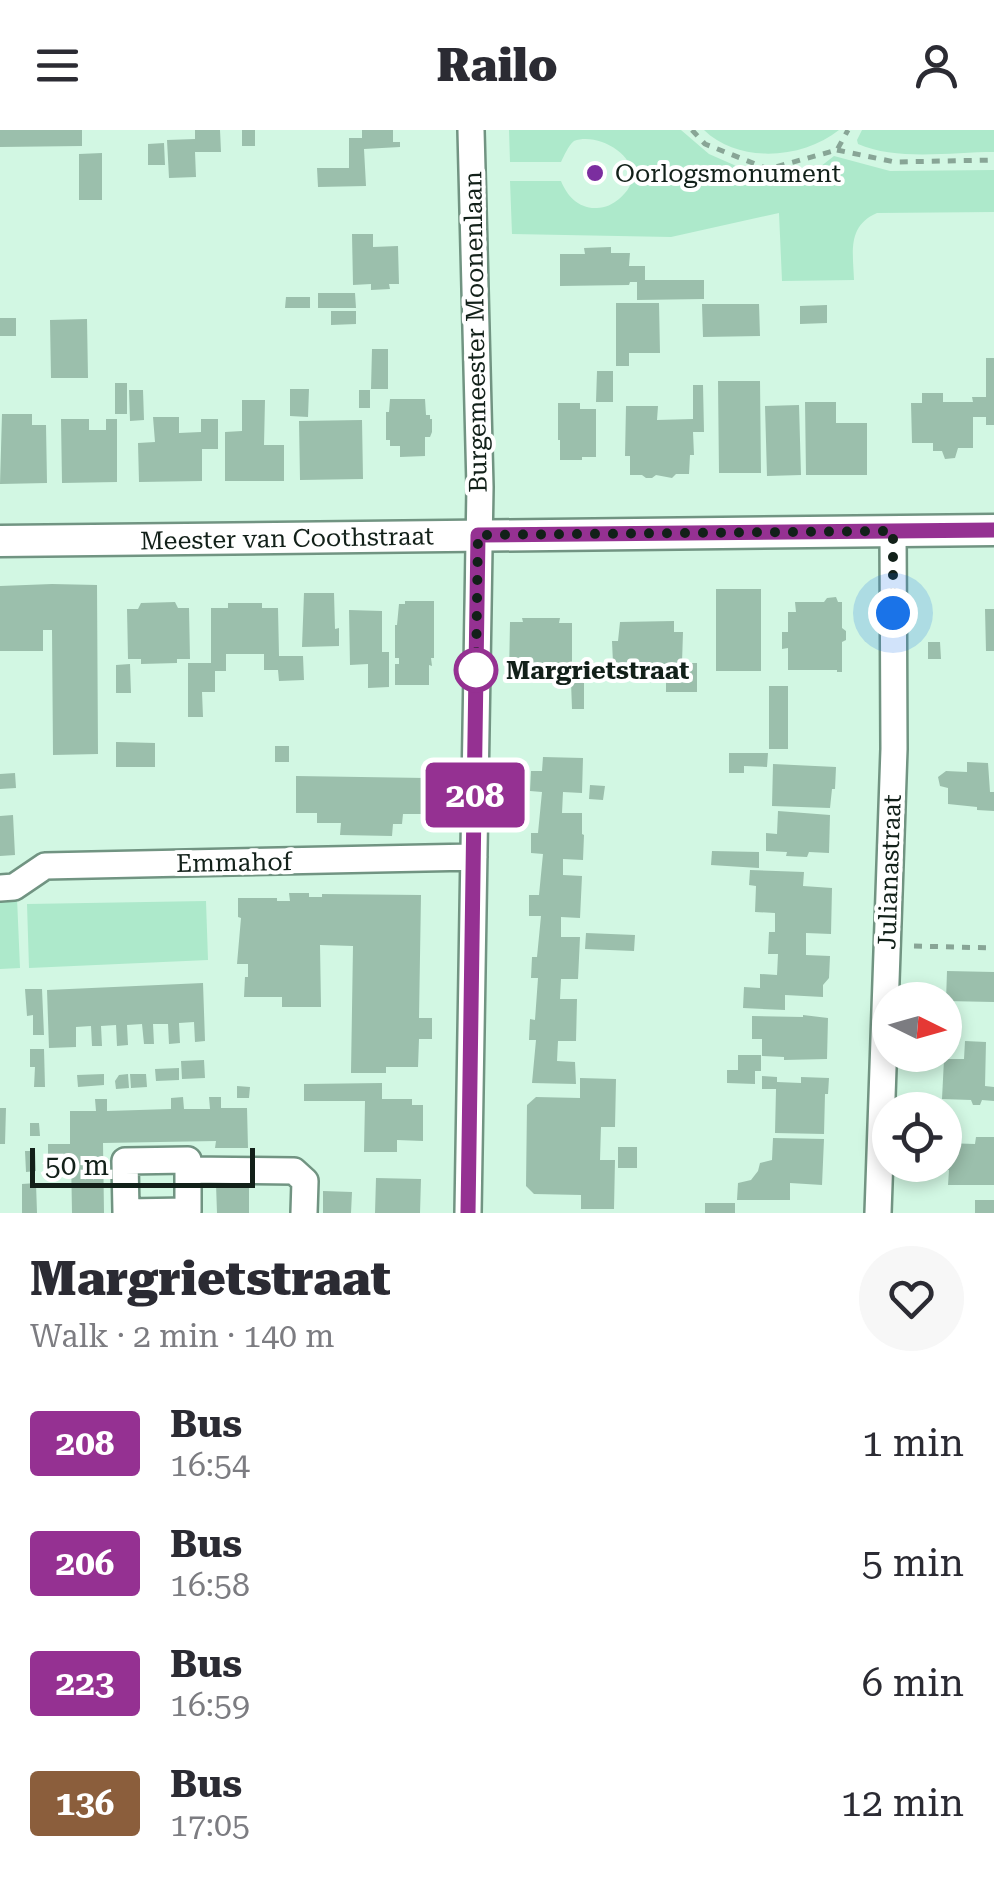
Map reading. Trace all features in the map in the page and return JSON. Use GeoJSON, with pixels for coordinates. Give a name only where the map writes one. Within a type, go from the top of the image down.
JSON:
{"type":"FeatureCollection","features":[{"type":"Feature","properties":{"kind":"street","name":"Burgemeester Moonenlaan"},"geometry":{"type":"LineString","coordinates":[[471,130],[478,535]]}},
{"type":"Feature","properties":{"kind":"street","name":"Meester van Coothstraat"},"geometry":{"type":"LineString","coordinates":[[0,541],[994,530]]}},
{"type":"Feature","properties":{"kind":"street","name":"Julianastraat"},"geometry":{"type":"LineString","coordinates":[[878,1213],[894,749],[893,531]]}},
{"type":"Feature","properties":{"kind":"street"},"geometry":{"type":"LineString","coordinates":[[468,1213],[478,535]]}},
{"type":"Feature","properties":{"kind":"street","name":"Emmahof"},"geometry":{"type":"LineString","coordinates":[[0,888],[14,887],[45,866],[474,857]]}},
{"type":"Feature","properties":{"kind":"street"},"geometry":{"type":"LineString","coordinates":[[188,1170],[294,1172],[305,1182],[304,1213]]}},
{"type":"Feature","properties":{"kind":"path"},"geometry":{"type":"LineString","coordinates":[[692,130],[705,144],[768,169],[836,150],[894,162],[994,160]]}},
{"type":"Feature","properties":{"kind":"path"},"geometry":{"type":"LineString","coordinates":[[836,150],[848,130]]}},
{"type":"Feature","properties":{"kind":"path"},"geometry":{"type":"LineString","coordinates":[[886,947],[994,948]]}},
{"type":"Feature","properties":{"kind":"green space"},"geometry":{"type":"Polygon","coordinates":[[[509,130],[681,130],[709,154],[756,180],[781,179],[816,170],[834,156],[890,171],[994,170],[994,212],[877,213],[867,218],[856,233],[854,280],[782,281],[779,213],[671,237],[512,234],[510,181],[561,181],[574,200],[597,208],[619,199],[629,187],[632,175],[622,154],[599,141],[586,139],[574,141],[561,162],[510,162],[509,130]]]}},
{"type":"Feature","properties":{"kind":"green space"},"geometry":{"type":"Polygon","coordinates":[[[704,130],[839,130],[808,147],[771,154],[735,148],[704,130]]]}},
{"type":"Feature","properties":{"kind":"green space"},"geometry":{"type":"Polygon","coordinates":[[[862,130],[994,130],[994,152],[889,152],[858,144],[862,130]]]}},
{"type":"Feature","properties":{"kind":"green space"},"geometry":{"type":"Polygon","coordinates":[[[17,898],[20,968],[0,969],[0,899],[17,898]]]}},
{"type":"Feature","properties":{"kind":"green space"},"geometry":{"type":"Polygon","coordinates":[[[206,901],[208,960],[29,968],[27,904],[206,901]]]}},
{"type":"Feature","properties":{"kind":"building"},"geometry":{"type":"Polygon","coordinates":[[[0,130],[82,130],[82,146],[0,147],[0,130]]]}},
{"type":"Feature","properties":{"kind":"building"},"geometry":{"type":"Polygon","coordinates":[[[195,130],[220,130],[221,152],[195,152],[196,177],[169,178],[167,140],[195,139],[195,130]]]}},
{"type":"Feature","properties":{"kind":"building"},"geometry":{"type":"Polygon","coordinates":[[[242,130],[255,130],[255,146],[242,146],[242,130]]]}},
{"type":"Feature","properties":{"kind":"building"},"geometry":{"type":"Polygon","coordinates":[[[362,130],[393,130],[393,142],[400,142],[400,147],[364,149],[366,186],[318,187],[317,168],[349,168],[349,138],[362,138],[362,130]]]}},
{"type":"Feature","properties":{"kind":"building"},"geometry":{"type":"Polygon","coordinates":[[[164,143],[165,165],[148,165],[148,144],[164,143]]]}},
{"type":"Feature","properties":{"kind":"building"},"geometry":{"type":"Polygon","coordinates":[[[102,153],[102,200],[79,200],[79,154],[102,153]]]}},
{"type":"Feature","properties":{"kind":"building"},"geometry":{"type":"Polygon","coordinates":[[[352,234],[373,234],[373,247],[398,246],[399,284],[389,284],[390,289],[371,290],[371,284],[353,285],[352,234]]]}},
{"type":"Feature","properties":{"kind":"building"},"geometry":{"type":"Polygon","coordinates":[[[611,247],[611,253],[630,253],[629,266],[645,266],[645,280],[704,280],[704,299],[637,300],[637,282],[560,286],[560,254],[585,254],[584,248],[611,247]]]}},
{"type":"Feature","properties":{"kind":"building"},"geometry":{"type":"Polygon","coordinates":[[[318,293],[355,293],[356,308],[318,308],[318,293]]]}},
{"type":"Feature","properties":{"kind":"building"},"geometry":{"type":"Polygon","coordinates":[[[286,297],[310,297],[310,308],[285,308],[286,297]]]}},
{"type":"Feature","properties":{"kind":"building"},"geometry":{"type":"Polygon","coordinates":[[[616,303],[659,303],[660,353],[629,353],[629,366],[616,366],[616,303]]]}},
{"type":"Feature","properties":{"kind":"building"},"geometry":{"type":"Polygon","coordinates":[[[702,304],[759,304],[760,336],[703,337],[702,304]]]}},
{"type":"Feature","properties":{"kind":"building"},"geometry":{"type":"Polygon","coordinates":[[[827,305],[827,323],[800,324],[800,306],[827,305]]]}},
{"type":"Feature","properties":{"kind":"building"},"geometry":{"type":"Polygon","coordinates":[[[331,311],[356,311],[356,324],[331,325],[331,311]]]}},
{"type":"Feature","properties":{"kind":"building"},"geometry":{"type":"Polygon","coordinates":[[[0,318],[16,318],[16,336],[0,336],[0,318]]]}},
{"type":"Feature","properties":{"kind":"building"},"geometry":{"type":"Polygon","coordinates":[[[87,319],[88,378],[51,378],[50,320],[87,319]]]}},
{"type":"Feature","properties":{"kind":"building"},"geometry":{"type":"Polygon","coordinates":[[[372,349],[388,349],[388,389],[371,389],[372,349]]]}},
{"type":"Feature","properties":{"kind":"building"},"geometry":{"type":"Polygon","coordinates":[[[986,358],[994,358],[994,425],[986,425],[986,417],[973,417],[973,448],[958,448],[955,458],[945,459],[942,451],[933,451],[933,443],[912,443],[911,403],[922,403],[922,393],[943,393],[943,402],[973,402],[972,397],[986,397],[986,358]]]}},
{"type":"Feature","properties":{"kind":"building"},"geometry":{"type":"Polygon","coordinates":[[[597,371],[613,371],[613,402],[596,402],[597,371]]]}},
{"type":"Feature","properties":{"kind":"building"},"geometry":{"type":"Polygon","coordinates":[[[718,381],[760,381],[761,473],[719,473],[718,381]]]}},
{"type":"Feature","properties":{"kind":"building"},"geometry":{"type":"Polygon","coordinates":[[[115,383],[127,383],[127,414],[115,414],[115,383]]]}},
{"type":"Feature","properties":{"kind":"building"},"geometry":{"type":"Polygon","coordinates":[[[693,385],[703,385],[704,432],[693,432],[694,455],[690,455],[689,474],[672,478],[630,475],[630,456],[625,456],[626,406],[658,406],[657,420],[693,419],[693,385]]]}},
{"type":"Feature","properties":{"kind":"building"},"geometry":{"type":"Polygon","coordinates":[[[290,389],[309,389],[308,417],[290,416],[290,389]]]}},
{"type":"Feature","properties":{"kind":"building"},"geometry":{"type":"Polygon","coordinates":[[[129,390],[143,390],[144,420],[130,421],[129,390]]]}},
{"type":"Feature","properties":{"kind":"building"},"geometry":{"type":"Polygon","coordinates":[[[359,390],[370,390],[370,408],[359,408],[359,390]]]}},
{"type":"Feature","properties":{"kind":"building"},"geometry":{"type":"Polygon","coordinates":[[[390,399],[425,399],[432,432],[425,437],[425,456],[400,457],[400,446],[390,446],[390,440],[386,440],[390,399]]]}},
{"type":"Feature","properties":{"kind":"building"},"geometry":{"type":"Polygon","coordinates":[[[242,400],[265,400],[264,445],[284,445],[284,481],[225,481],[225,432],[242,431],[242,400]]]}},
{"type":"Feature","properties":{"kind":"building"},"geometry":{"type":"Polygon","coordinates":[[[805,402],[836,402],[836,423],[867,423],[867,475],[806,475],[805,402]]]}},
{"type":"Feature","properties":{"kind":"building"},"geometry":{"type":"Polygon","coordinates":[[[558,403],[580,403],[580,409],[596,409],[596,457],[560,460],[558,403]]]}},
{"type":"Feature","properties":{"kind":"building"},"geometry":{"type":"Polygon","coordinates":[[[799,405],[801,475],[767,476],[765,406],[799,405]]]}},
{"type":"Feature","properties":{"kind":"building"},"geometry":{"type":"Polygon","coordinates":[[[2,414],[32,414],[32,425],[46,425],[47,483],[0,484],[2,414]]]}},
{"type":"Feature","properties":{"kind":"building"},"geometry":{"type":"Polygon","coordinates":[[[153,417],[179,417],[179,433],[201,432],[201,419],[218,419],[218,449],[202,449],[202,481],[139,482],[138,443],[155,442],[153,417]]]}},
{"type":"Feature","properties":{"kind":"building"},"geometry":{"type":"Polygon","coordinates":[[[61,419],[89,419],[89,430],[106,430],[106,419],[117,419],[117,482],[62,483],[61,419]]]}},
{"type":"Feature","properties":{"kind":"building"},"geometry":{"type":"Polygon","coordinates":[[[362,420],[363,479],[300,480],[299,421],[362,420]]]}},
{"type":"Feature","properties":{"kind":"building"},"geometry":{"type":"Polygon","coordinates":[[[97,585],[98,754],[53,755],[52,630],[43,630],[43,651],[0,651],[0,586],[97,585]]]}},
{"type":"Feature","properties":{"kind":"building"},"geometry":{"type":"Polygon","coordinates":[[[716,589],[761,589],[761,671],[716,671],[716,589]]]}},
{"type":"Feature","properties":{"kind":"building"},"geometry":{"type":"Polygon","coordinates":[[[304,593],[334,593],[339,646],[302,647],[304,593]]]}},
{"type":"Feature","properties":{"kind":"building"},"geometry":{"type":"Polygon","coordinates":[[[836,597],[842,602],[842,628],[846,631],[842,672],[788,670],[788,648],[782,649],[782,632],[788,632],[788,612],[796,612],[795,602],[824,602],[836,597]]]}},
{"type":"Feature","properties":{"kind":"building"},"geometry":{"type":"Polygon","coordinates":[[[434,601],[434,658],[432,666],[429,665],[429,685],[395,685],[395,664],[399,664],[399,658],[395,658],[395,625],[399,604],[434,601]]]}},
{"type":"Feature","properties":{"kind":"building"},"geometry":{"type":"Polygon","coordinates":[[[175,602],[178,608],[189,608],[190,659],[141,664],[141,659],[128,659],[127,609],[138,609],[141,603],[175,602]]]}},
{"type":"Feature","properties":{"kind":"building"},"geometry":{"type":"Polygon","coordinates":[[[228,603],[262,603],[262,608],[278,608],[279,656],[303,656],[304,680],[279,681],[278,670],[264,670],[264,654],[226,654],[226,671],[215,671],[215,692],[202,692],[203,717],[188,717],[188,663],[211,663],[211,608],[228,608],[228,603]]]}},
{"type":"Feature","properties":{"kind":"building"},"geometry":{"type":"Polygon","coordinates":[[[985,609],[994,609],[994,651],[986,651],[985,609]]]}},
{"type":"Feature","properties":{"kind":"building"},"geometry":{"type":"Polygon","coordinates":[[[349,610],[382,611],[382,652],[389,652],[389,687],[368,688],[368,664],[350,665],[349,610]]]}},
{"type":"Feature","properties":{"kind":"building"},"geometry":{"type":"Polygon","coordinates":[[[522,618],[560,618],[559,623],[572,623],[572,675],[509,675],[510,622],[523,622],[522,618]]]}},
{"type":"Feature","properties":{"kind":"building"},"geometry":{"type":"Polygon","coordinates":[[[674,621],[674,632],[683,632],[682,663],[697,663],[697,692],[666,692],[666,672],[613,663],[612,641],[618,641],[620,622],[674,621]]]}},
{"type":"Feature","properties":{"kind":"building"},"geometry":{"type":"Polygon","coordinates":[[[928,642],[940,642],[941,659],[928,659],[928,642]]]}},
{"type":"Feature","properties":{"kind":"building"},"geometry":{"type":"Polygon","coordinates":[[[130,664],[131,693],[116,693],[116,665],[130,664]]]}},
{"type":"Feature","properties":{"kind":"building"},"geometry":{"type":"Polygon","coordinates":[[[571,682],[584,682],[584,709],[572,709],[571,682]]]}},
{"type":"Feature","properties":{"kind":"building"},"geometry":{"type":"Polygon","coordinates":[[[769,686],[788,686],[788,749],[769,749],[769,686]]]}},
{"type":"Feature","properties":{"kind":"building"},"geometry":{"type":"Polygon","coordinates":[[[116,742],[155,743],[155,767],[116,767],[116,742]]]}},
{"type":"Feature","properties":{"kind":"building"},"geometry":{"type":"Polygon","coordinates":[[[275,746],[289,746],[289,762],[275,762],[275,746]]]}},
{"type":"Feature","properties":{"kind":"building"},"geometry":{"type":"Polygon","coordinates":[[[729,753],[768,753],[767,767],[744,766],[744,773],[729,773],[729,753]]]}},
{"type":"Feature","properties":{"kind":"building"},"geometry":{"type":"Polygon","coordinates":[[[543,757],[583,758],[582,793],[563,792],[562,813],[582,813],[584,835],[583,860],[563,859],[563,875],[582,876],[580,918],[561,917],[561,937],[580,937],[578,979],[561,979],[560,999],[577,999],[576,1041],[558,1041],[557,1061],[575,1062],[576,1084],[532,1083],[536,1040],[529,1040],[530,1019],[535,1020],[538,978],[531,978],[532,957],[537,957],[541,916],[529,916],[529,895],[539,895],[543,854],[531,853],[531,833],[538,833],[542,792],[530,791],[531,771],[542,771],[543,757]]]}},
{"type":"Feature","properties":{"kind":"building"},"geometry":{"type":"Polygon","coordinates":[[[967,762],[988,763],[994,811],[948,804],[948,788],[940,786],[938,777],[946,771],[967,772],[967,762]]]}},
{"type":"Feature","properties":{"kind":"building"},"geometry":{"type":"Polygon","coordinates":[[[773,764],[836,767],[830,808],[772,806],[773,764]]]}},
{"type":"Feature","properties":{"kind":"building"},"geometry":{"type":"Polygon","coordinates":[[[15,773],[16,788],[0,789],[0,774],[15,773]]]}},
{"type":"Feature","properties":{"kind":"building"},"geometry":{"type":"Polygon","coordinates":[[[296,776],[426,778],[425,814],[403,814],[402,824],[393,824],[392,836],[340,835],[341,823],[317,823],[317,813],[296,813],[296,776]]]}},
{"type":"Feature","properties":{"kind":"building"},"geometry":{"type":"Polygon","coordinates":[[[590,785],[605,786],[603,800],[589,799],[590,785]]]}},
{"type":"Feature","properties":{"kind":"building"},"geometry":{"type":"Polygon","coordinates":[[[778,811],[830,815],[829,853],[809,852],[807,857],[766,851],[766,833],[777,834],[778,811]]]}},
{"type":"Feature","properties":{"kind":"building"},"geometry":{"type":"Polygon","coordinates":[[[13,815],[15,855],[0,856],[0,816],[13,815]]]}},
{"type":"Feature","properties":{"kind":"building"},"geometry":{"type":"Polygon","coordinates":[[[712,851],[759,852],[759,868],[711,865],[712,851]]]}},
{"type":"Feature","properties":{"kind":"building"},"geometry":{"type":"Polygon","coordinates":[[[750,870],[804,872],[803,886],[832,888],[831,934],[806,933],[806,955],[830,956],[823,997],[785,995],[785,1010],[743,1008],[744,987],[760,988],[760,974],[777,975],[778,954],[768,954],[769,932],[775,932],[775,913],[755,912],[756,886],[749,885],[750,870]]]}},
{"type":"Feature","properties":{"kind":"building"},"geometry":{"type":"Polygon","coordinates":[[[289,893],[309,893],[309,897],[421,895],[419,1018],[432,1018],[432,1039],[419,1039],[418,1067],[386,1067],[386,1073],[351,1073],[353,946],[320,945],[321,1007],[282,1007],[282,997],[244,997],[248,964],[237,964],[241,918],[238,898],[290,901],[289,893]]]}},
{"type":"Feature","properties":{"kind":"building"},"geometry":{"type":"Polygon","coordinates":[[[586,933],[635,935],[634,951],[585,949],[586,933]]]}},
{"type":"Feature","properties":{"kind":"building"},"geometry":{"type":"Polygon","coordinates":[[[947,971],[994,972],[994,1002],[962,1001],[962,982],[947,982],[947,971]]]}},
{"type":"Feature","properties":{"kind":"building"},"geometry":{"type":"Polygon","coordinates":[[[203,983],[205,1041],[195,1042],[194,1022],[179,1023],[180,1043],[169,1044],[168,1024],[153,1024],[154,1044],[144,1044],[142,1024],[127,1025],[128,1045],[117,1046],[116,1025],[101,1026],[102,1046],[92,1046],[91,1026],[76,1027],[76,1047],[49,1048],[47,990],[203,983]]]}},
{"type":"Feature","properties":{"kind":"building"},"geometry":{"type":"Polygon","coordinates":[[[25,989],[42,989],[44,1035],[33,1035],[33,1015],[27,1016],[25,989]]]}},
{"type":"Feature","properties":{"kind":"building"},"geometry":{"type":"Polygon","coordinates":[[[752,1016],[828,1018],[827,1059],[762,1056],[762,1039],[752,1039],[752,1016]]]}},
{"type":"Feature","properties":{"kind":"building"},"geometry":{"type":"Polygon","coordinates":[[[965,1041],[986,1042],[985,1086],[994,1087],[994,1101],[982,1100],[980,1105],[973,1105],[971,1100],[962,1100],[962,1092],[942,1092],[943,1072],[962,1072],[965,1041]]]}},
{"type":"Feature","properties":{"kind":"building"},"geometry":{"type":"Polygon","coordinates":[[[30,1049],[44,1049],[45,1087],[34,1087],[35,1067],[30,1067],[30,1049]]]}},
{"type":"Feature","properties":{"kind":"building"},"geometry":{"type":"Polygon","coordinates":[[[738,1055],[761,1055],[761,1071],[755,1071],[755,1084],[727,1083],[727,1070],[738,1070],[738,1055]]]}},
{"type":"Feature","properties":{"kind":"building"},"geometry":{"type":"Polygon","coordinates":[[[204,1060],[205,1078],[182,1079],[181,1061],[204,1060]]]}},
{"type":"Feature","properties":{"kind":"building"},"geometry":{"type":"Polygon","coordinates":[[[179,1068],[179,1080],[156,1081],[155,1069],[179,1068]]]}},
{"type":"Feature","properties":{"kind":"building"},"geometry":{"type":"Polygon","coordinates":[[[104,1074],[104,1085],[78,1087],[77,1075],[104,1074]]]}},
{"type":"Feature","properties":{"kind":"building"},"geometry":{"type":"Polygon","coordinates":[[[128,1074],[129,1088],[116,1089],[119,1075],[128,1074]]]}},
{"type":"Feature","properties":{"kind":"building"},"geometry":{"type":"Polygon","coordinates":[[[130,1074],[146,1074],[147,1087],[131,1088],[130,1074]]]}},
{"type":"Feature","properties":{"kind":"building"},"geometry":{"type":"Polygon","coordinates":[[[762,1076],[777,1077],[777,1082],[801,1083],[801,1077],[829,1078],[824,1134],[775,1133],[776,1089],[762,1089],[762,1076]]]}},
{"type":"Feature","properties":{"kind":"building"},"geometry":{"type":"Polygon","coordinates":[[[580,1078],[616,1079],[615,1127],[601,1127],[600,1160],[615,1160],[614,1209],[581,1209],[581,1195],[534,1194],[526,1186],[527,1105],[536,1097],[580,1098],[580,1078]]]}},
{"type":"Feature","properties":{"kind":"building"},"geometry":{"type":"Polygon","coordinates":[[[382,1083],[382,1099],[412,1099],[412,1105],[423,1105],[423,1141],[397,1140],[397,1152],[364,1152],[365,1101],[304,1101],[304,1084],[382,1083]]]}},
{"type":"Feature","properties":{"kind":"building"},"geometry":{"type":"Polygon","coordinates":[[[237,1086],[250,1087],[249,1098],[237,1098],[237,1086]]]}},
{"type":"Feature","properties":{"kind":"building"},"geometry":{"type":"Polygon","coordinates":[[[183,1097],[184,1109],[210,1109],[209,1097],[221,1097],[221,1108],[247,1108],[248,1148],[215,1148],[216,1141],[103,1143],[104,1213],[72,1213],[71,1156],[48,1156],[48,1144],[70,1144],[70,1111],[96,1111],[95,1099],[107,1099],[107,1111],[171,1109],[171,1098],[183,1097]]]}},
{"type":"Feature","properties":{"kind":"building"},"geometry":{"type":"Polygon","coordinates":[[[0,1108],[6,1108],[5,1144],[0,1144],[0,1108]]]}},
{"type":"Feature","properties":{"kind":"building"},"geometry":{"type":"Polygon","coordinates":[[[30,1123],[39,1123],[40,1136],[30,1136],[30,1123]]]}},
{"type":"Feature","properties":{"kind":"building"},"geometry":{"type":"Polygon","coordinates":[[[976,1137],[994,1137],[994,1185],[948,1185],[962,1182],[962,1144],[975,1144],[976,1137]]]}},
{"type":"Feature","properties":{"kind":"building"},"geometry":{"type":"Polygon","coordinates":[[[773,1138],[824,1139],[822,1185],[790,1183],[790,1200],[737,1200],[738,1183],[751,1180],[760,1163],[772,1160],[773,1138]]]}},
{"type":"Feature","properties":{"kind":"building"},"geometry":{"type":"Polygon","coordinates":[[[618,1147],[637,1147],[637,1168],[618,1168],[618,1147]]]}},
{"type":"Feature","properties":{"kind":"building"},"geometry":{"type":"Polygon","coordinates":[[[25,1151],[35,1151],[36,1171],[26,1172],[25,1151]]]}},
{"type":"Feature","properties":{"kind":"building"},"geometry":{"type":"Polygon","coordinates":[[[376,1178],[421,1179],[420,1213],[375,1213],[376,1178]]]}},
{"type":"Feature","properties":{"kind":"building"},"geometry":{"type":"Polygon","coordinates":[[[36,1183],[37,1213],[22,1213],[22,1184],[36,1183]]]}},
{"type":"Feature","properties":{"kind":"building"},"geometry":{"type":"Polygon","coordinates":[[[216,1184],[249,1184],[249,1213],[217,1213],[216,1184]]]}},
{"type":"Feature","properties":{"kind":"building"},"geometry":{"type":"Polygon","coordinates":[[[323,1191],[352,1192],[351,1213],[323,1213],[323,1191]]]}},
{"type":"Feature","properties":{"kind":"building"},"geometry":{"type":"Polygon","coordinates":[[[975,1200],[994,1200],[994,1213],[975,1213],[975,1200]]]}},
{"type":"Feature","properties":{"kind":"building"},"geometry":{"type":"Polygon","coordinates":[[[705,1203],[735,1203],[735,1213],[705,1213],[705,1203]]]}},
{"type":"Feature","properties":{"kind":"bus line","name":"208"},"geometry":{"type":"LineString","coordinates":[[468,1213],[478,535],[994,530]]}},
{"type":"Feature","properties":{"kind":"place","name":"Oorlogsmonument"},"geometry":{"type":"Point","coordinates":[595,173]}},
{"type":"Feature","properties":{"kind":"place","name":"Margrietstraat"},"geometry":{"type":"Point","coordinates":[476,670]}},
{"type":"Feature","properties":{"kind":"route"},"geometry":{"type":"LineString","coordinates":[[476,670],[478,535],[893,531],[893,613]]}}]}
